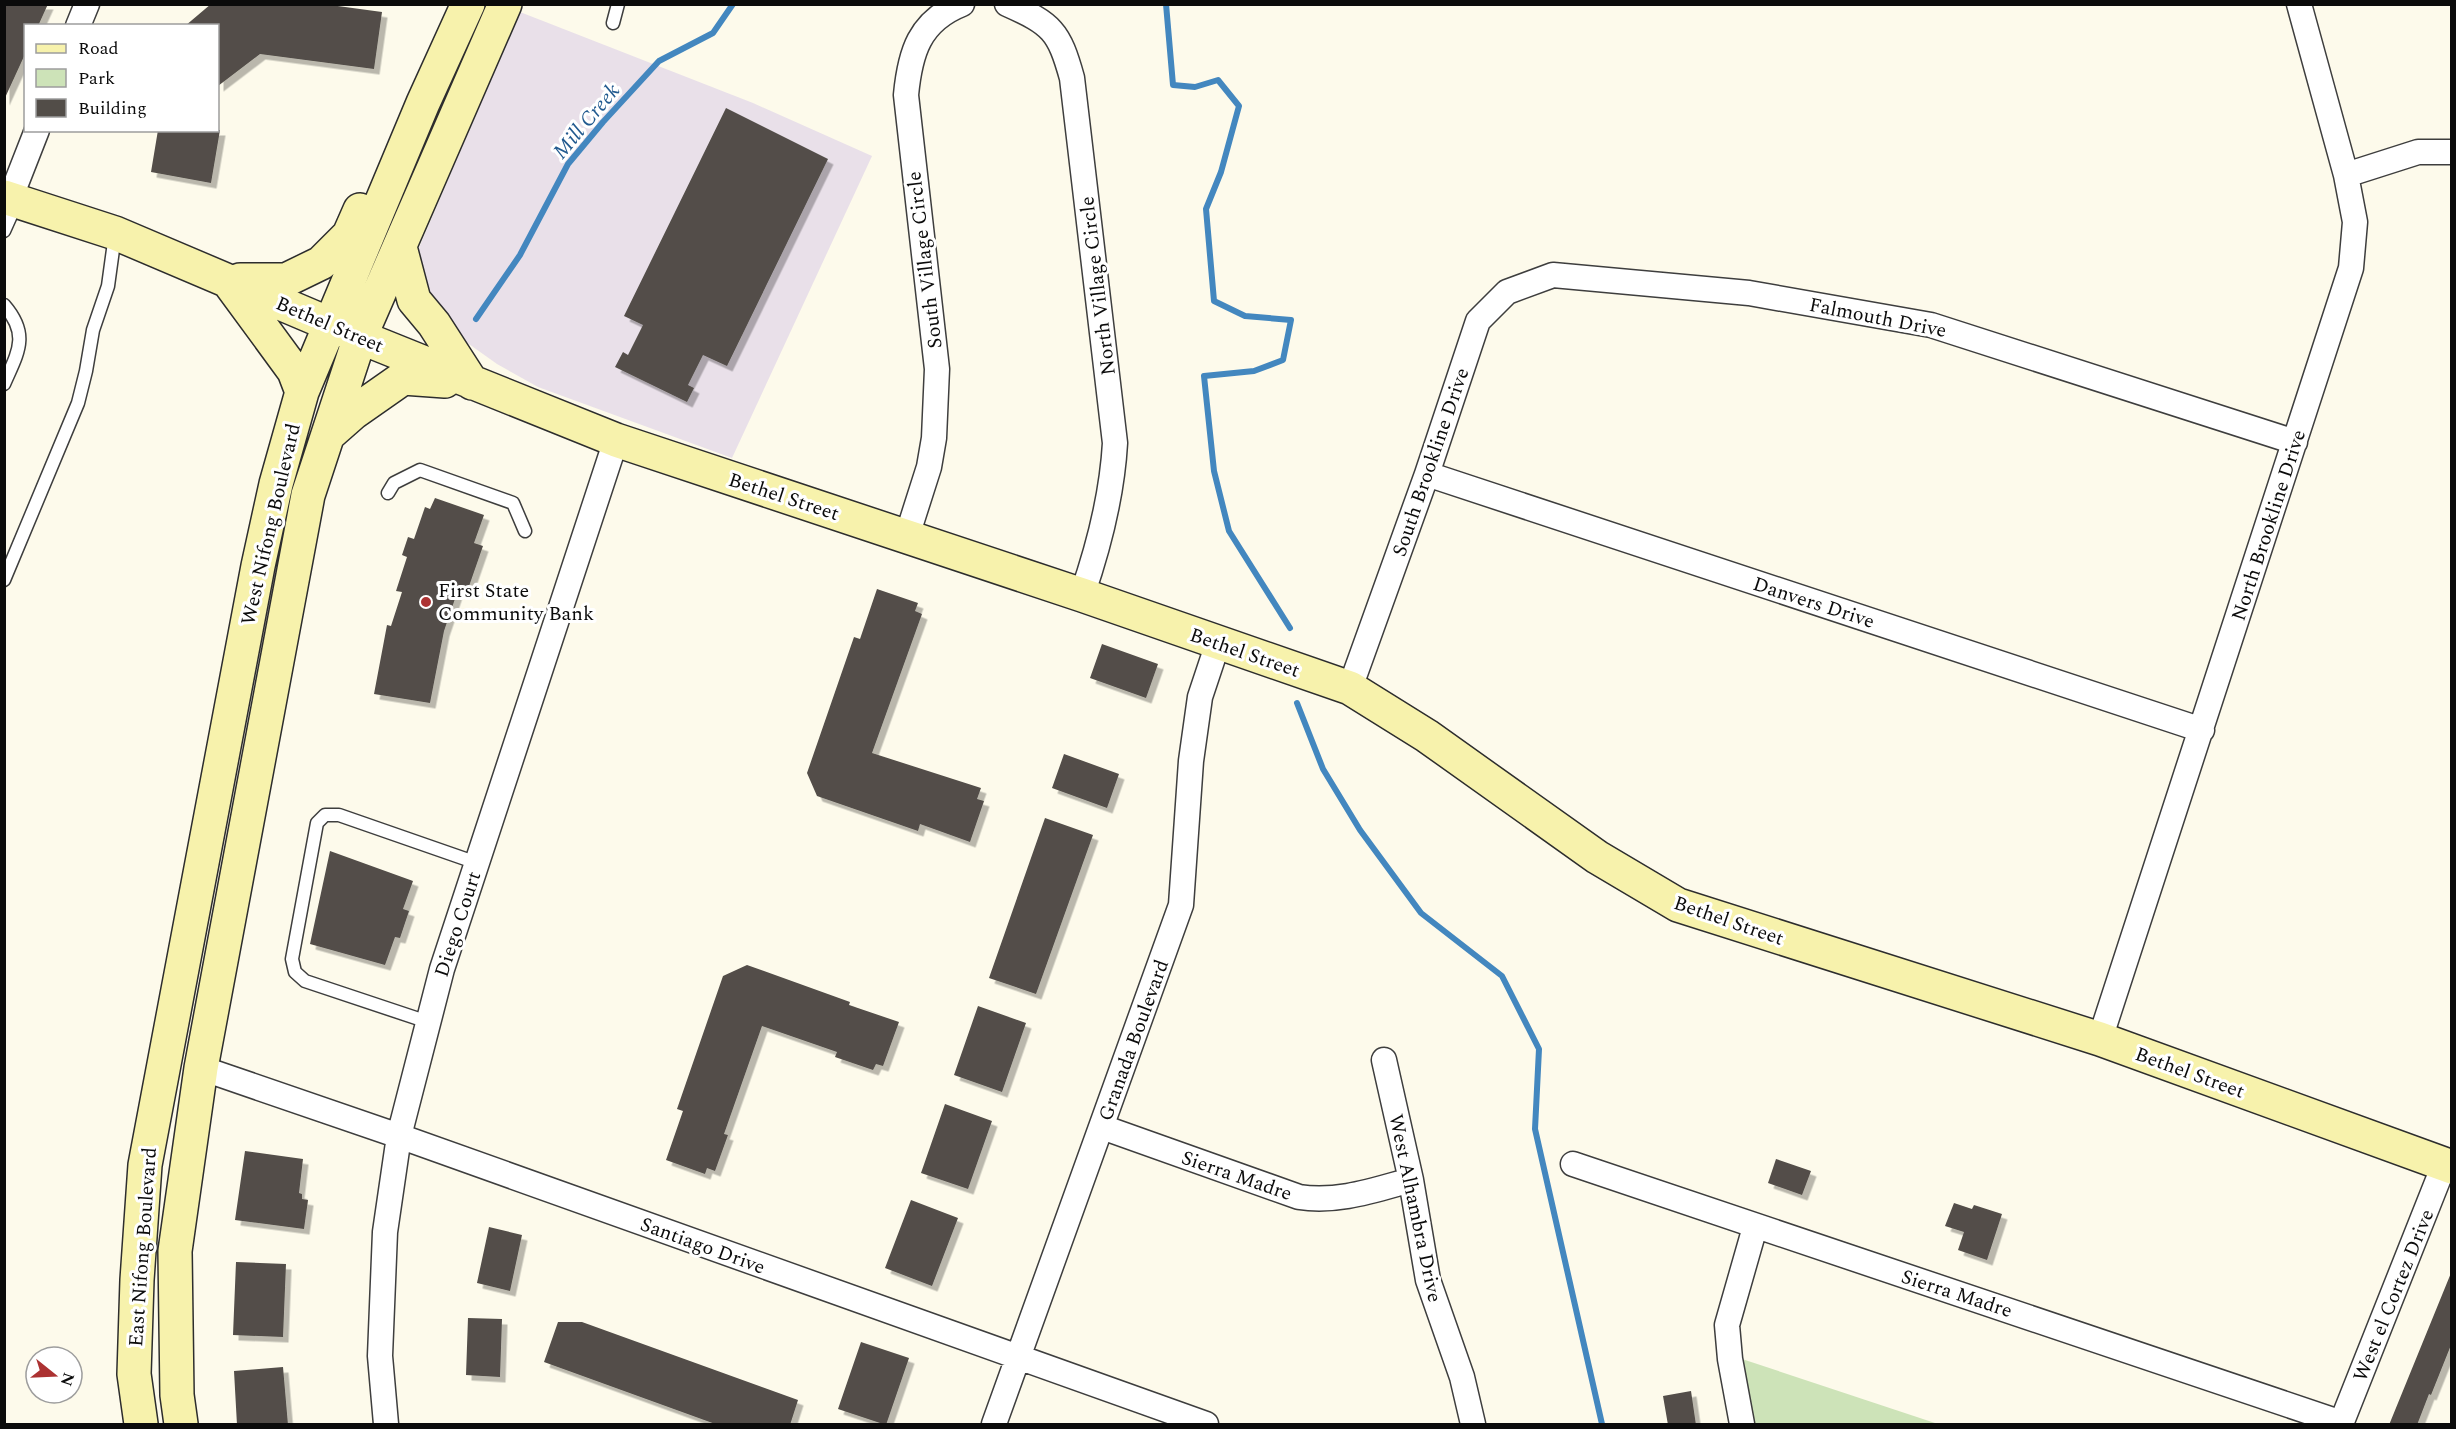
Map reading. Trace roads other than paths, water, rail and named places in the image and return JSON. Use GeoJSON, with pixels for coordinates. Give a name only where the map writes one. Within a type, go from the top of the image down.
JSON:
{"type":"FeatureCollection","features":[{"type":"Feature","properties":{"kind":"main road","name":"West Nifong Boulevard"},"geometry":{"type":"LineString","coordinates":[[162,1071],[258,566],[276,484],[302,392],[423,103],[468,4]]}},
{"type":"Feature","properties":{"kind":"main road","name":"West Nifong Boulevard"},"geometry":{"type":"LineString","coordinates":[[201,1068],[308,495],[360,338],[505,4]]}},
{"type":"Feature","properties":{"kind":"main road"},"geometry":{"type":"LineString","coordinates":[[227,280],[286,280],[321,263],[350,235],[398,120],[423,103]]}},
{"type":"Feature","properties":{"kind":"main road","name":"Bethel Street"},"geometry":{"type":"LineString","coordinates":[[11,199],[115,233],[360,338],[616,440],[1350,688],[1427,736],[1597,857],[1678,905],[2100,1039],[2448,1166]]}},
{"type":"Feature","properties":{"kind":"main road"},"geometry":{"type":"LineString","coordinates":[[400,247],[414,300],[434,324],[472,383]]}},
{"type":"Feature","properties":{"kind":"main road"},"geometry":{"type":"LineString","coordinates":[[227,280],[294,371],[302,392]]}},
{"type":"Feature","properties":{"kind":"main road"},"geometry":{"type":"LineString","coordinates":[[326,436],[353,413],[403,378],[472,383]]}},
{"type":"Feature","properties":{"kind":"main road"},"geometry":{"type":"LineString","coordinates":[[201,1068],[188,1047],[214,897],[203,854]]}},
{"type":"Feature","properties":{"kind":"main road","name":"East Nifong Boulevard"},"geometry":{"type":"LineString","coordinates":[[181,1425],[177,1395],[175,1251],[201,1068]]}},
{"type":"Feature","properties":{"kind":"main road"},"geometry":{"type":"LineString","coordinates":[[162,1071],[177,1094],[159,1225],[175,1251]]}},
{"type":"Feature","properties":{"kind":"main road","name":"East Nifong Boulevard"},"geometry":{"type":"LineString","coordinates":[[141,1425],[134,1374],[137,1280],[145,1165],[162,1071]]}},
{"type":"Feature","properties":{"kind":"main road"},"geometry":{"type":"LineString","coordinates":[[126,1425],[124,1402],[134,1374]]}},
{"type":"Feature","properties":{"kind":"street"},"geometry":{"type":"LineString","coordinates":[[79,24],[87,4]]}},
{"type":"Feature","properties":{"kind":"street","name":"South Village Circle"},"geometry":{"type":"LineString","coordinates":[[907,537],[929,467],[936,408],[937,369],[906,95],[908,75],[912,57],[923,34],[933,21],[948,10],[962,4]]}},
{"type":"Feature","properties":{"kind":"street","name":"North Village Circle"},"geometry":{"type":"LineString","coordinates":[[1007,4],[1035,17],[1051,28],[1064,48],[1074,90],[1115,443],[1108,507],[1082,596]]}},
{"type":"Feature","properties":{"kind":"street","name":"North Brookline Drive"},"geometry":{"type":"LineString","coordinates":[[2100,1039],[2351,268],[2355,222],[2346,175],[2299,4]]}},
{"type":"Feature","properties":{"kind":"street"},"geometry":{"type":"LineString","coordinates":[[11,199],[36,132]]}},
{"type":"Feature","properties":{"kind":"street"},"geometry":{"type":"LineString","coordinates":[[2346,175],[2418,152],[2451,152]]}},
{"type":"Feature","properties":{"kind":"street","name":"Falmouth Drive"},"geometry":{"type":"LineString","coordinates":[[1553,275],[1749,293],[1931,325],[2295,442]]}},
{"type":"Feature","properties":{"kind":"street","name":"South Brookline Drive"},"geometry":{"type":"LineString","coordinates":[[1350,688],[1427,474],[1478,321],[1507,292],[1553,275]]}},
{"type":"Feature","properties":{"kind":"street","name":"Diego Court"},"geometry":{"type":"LineString","coordinates":[[386,1425],[380,1356],[385,1232],[399,1136],[442,969],[616,440]]}},
{"type":"Feature","properties":{"kind":"street","name":"Danvers Drive"},"geometry":{"type":"LineString","coordinates":[[1427,474],[2202,730]]}},
{"type":"Feature","properties":{"kind":"street","name":"Granada Boulevard"},"geometry":{"type":"LineString","coordinates":[[994,1425],[1181,905],[1191,762],[1200,697],[1218,643]]}},
{"type":"Feature","properties":{"kind":"street","name":"West Alhambra Drive"},"geometry":{"type":"LineString","coordinates":[[1384,1060],[1411,1180],[1428,1280],[1462,1377],[1473,1425]]}},
{"type":"Feature","properties":{"kind":"street","name":"Santiago Drive"},"geometry":{"type":"LineString","coordinates":[[201,1068],[399,1136],[1206,1425]]}},
{"type":"Feature","properties":{"kind":"street","name":"Sierra Madre"},"geometry":{"type":"LineString","coordinates":[[1102,1127],[1299,1197],[1316,1200],[1335,1198],[1411,1180]]}},
{"type":"Feature","properties":{"kind":"street","name":"Sierra Madre"},"geometry":{"type":"LineString","coordinates":[[1573,1164],[1755,1227],[2050,1323],[2341,1424]]}},
{"type":"Feature","properties":{"kind":"street","name":"West el Cortez Drive"},"geometry":{"type":"LineString","coordinates":[[2341,1424],[2448,1166]]}},
{"type":"Feature","properties":{"kind":"street"},"geometry":{"type":"LineString","coordinates":[[1742,1425],[1730,1359],[1727,1325],[1755,1227]]}},
{"type":"Feature","properties":{"kind":"lane"},"geometry":{"type":"LineString","coordinates":[[613,22],[618,4]]}},
{"type":"Feature","properties":{"kind":"lane"},"geometry":{"type":"LineString","coordinates":[[4,231],[11,199]]}},
{"type":"Feature","properties":{"kind":"lane"},"geometry":{"type":"LineString","coordinates":[[4,580],[78,403],[93,330],[108,286],[115,233]]}},
{"type":"Feature","properties":{"kind":"lane"},"geometry":{"type":"LineString","coordinates":[[4,305],[15,317],[20,330],[20,346],[4,384]]}},
{"type":"Feature","properties":{"kind":"lane"},"geometry":{"type":"LineString","coordinates":[[388,493],[394,483],[420,470],[513,503],[525,531]]}},
{"type":"Feature","properties":{"kind":"lane"},"geometry":{"type":"LineString","coordinates":[[428,1022],[305,981],[295,972],[292,959],[317,823],[325,814],[339,815],[477,863]]}},
{"type":"Feature","properties":{"kind":"waterway","name":"Mill Creek"},"geometry":{"type":"LineString","coordinates":[[476,319],[520,255],[568,164],[659,61],[713,33],[733,4]]}},
{"type":"Feature","properties":{"kind":"waterway"},"geometry":{"type":"LineString","coordinates":[[1166,4],[1173,85],[1195,87],[1218,80],[1239,106],[1221,172],[1206,209],[1214,301],[1245,316],[1291,320],[1283,360],[1254,371],[1204,376],[1214,471],[1229,531],[1290,628]]}},
{"type":"Feature","properties":{"kind":"waterway"},"geometry":{"type":"LineString","coordinates":[[1297,703],[1323,769],[1360,830],[1421,913],[1502,976],[1539,1049],[1535,1129],[1602,1424]]}},
{"type":"Feature","properties":{"kind":"place","name":"First State Community Bank"},"geometry":{"type":"Point","coordinates":[426,602]}}]}
